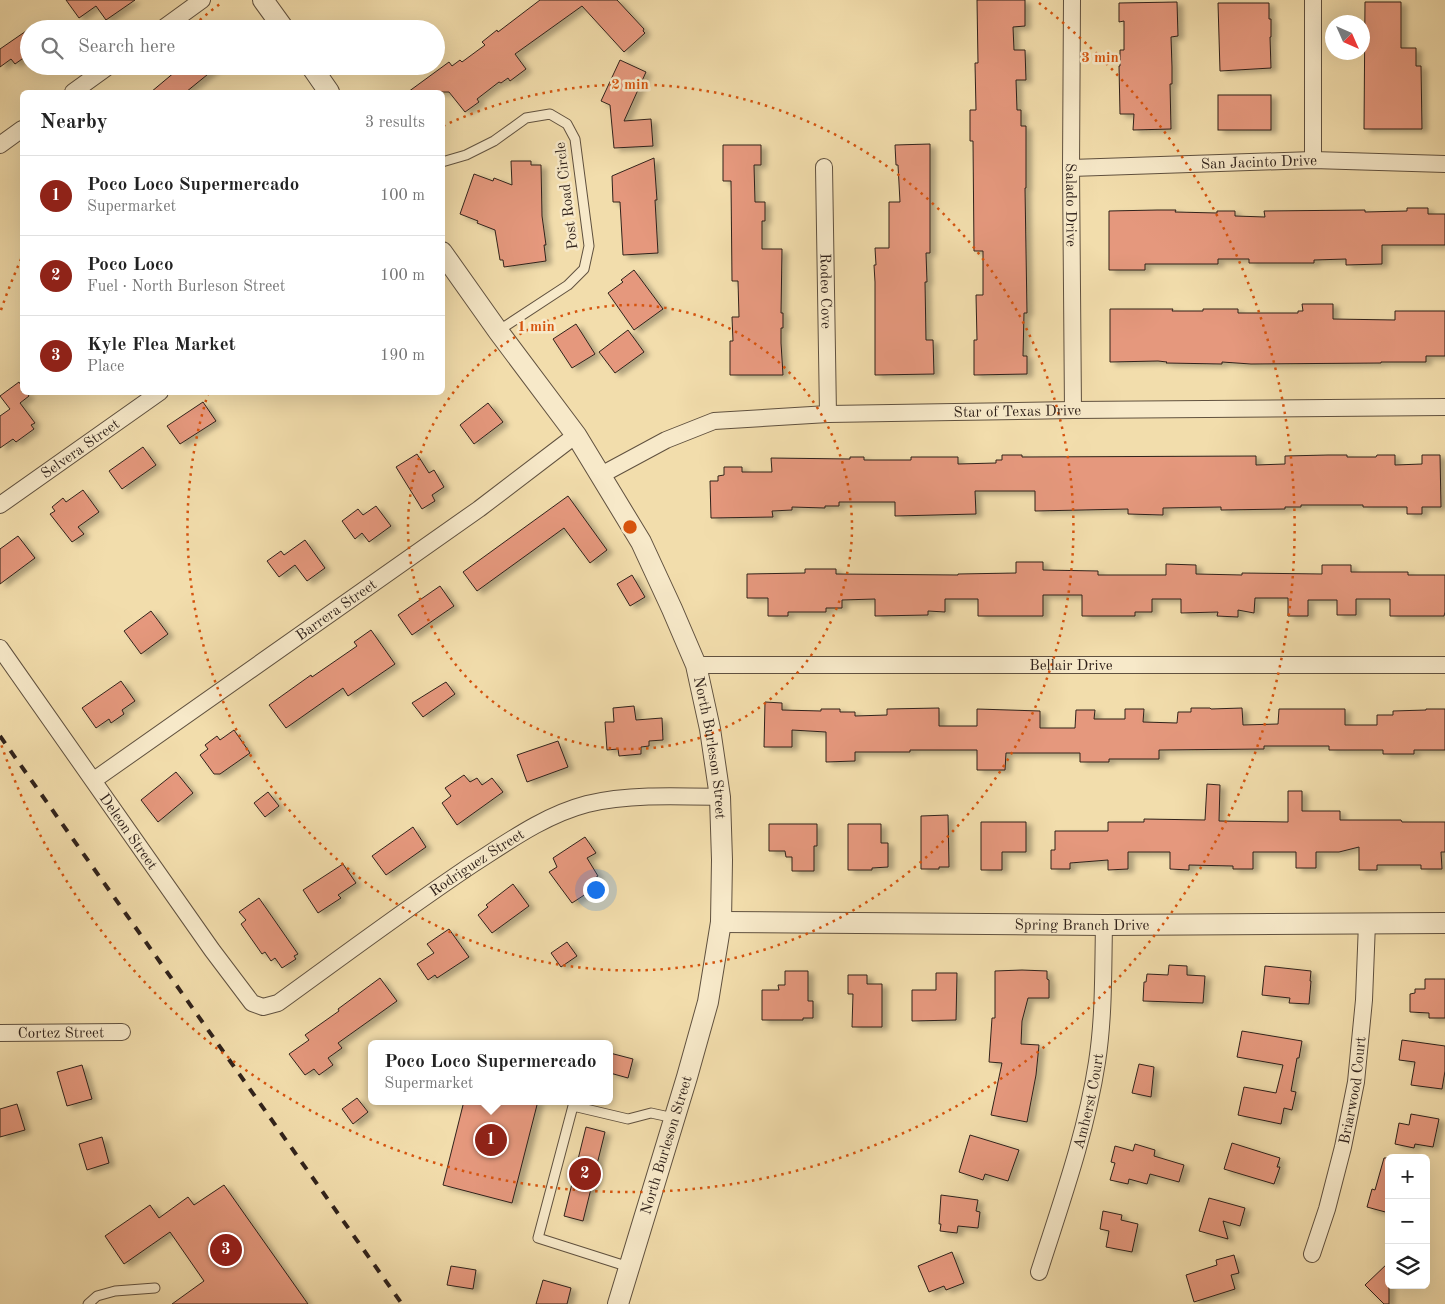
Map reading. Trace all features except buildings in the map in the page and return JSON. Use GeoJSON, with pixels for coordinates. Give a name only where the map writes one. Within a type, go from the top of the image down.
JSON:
{"type":"FeatureCollection","features":[{"type":"Feature","properties":{"kind":"street"},"geometry":{"type":"LineString","coordinates":[[174,20],[202,0]]}},
{"type":"Feature","properties":{"kind":"street"},"geometry":{"type":"LineString","coordinates":[[263,0],[277,20]]}},
{"type":"Feature","properties":{"kind":"street","name":"Salado Drive"},"geometry":{"type":"LineString","coordinates":[[1072,0],[1073,410]]}},
{"type":"Feature","properties":{"kind":"street"},"geometry":{"type":"LineString","coordinates":[[1313,160],[1314,0]]}},
{"type":"Feature","properties":{"kind":"street"},"geometry":{"type":"LineString","coordinates":[[76,90],[97,75]]}},
{"type":"Feature","properties":{"kind":"street"},"geometry":{"type":"LineString","coordinates":[[317,75],[328,90]]}},
{"type":"Feature","properties":{"kind":"street"},"geometry":{"type":"LineString","coordinates":[[0,145],[20,130]]}},
{"type":"Feature","properties":{"kind":"street","name":"San Jacinto Drive"},"geometry":{"type":"LineString","coordinates":[[1071,168],[1313,160],[1445,164]]}},
{"type":"Feature","properties":{"kind":"street","name":"Rodeo Cove"},"geometry":{"type":"LineString","coordinates":[[824,167],[828,414]]}},
{"type":"Feature","properties":{"kind":"street","name":"North Burleson Street"},"geometry":{"type":"LineString","coordinates":[[445,256],[576,435],[641,542],[696,665],[710,729],[720,797],[722,860],[720,922],[708,1002],[675,1118],[618,1304]]}},
{"type":"Feature","properties":{"kind":"street","name":"Selvera Street"},"geometry":{"type":"LineString","coordinates":[[0,505],[156,395]]}},
{"type":"Feature","properties":{"kind":"street","name":"Star of Texas Drive"},"geometry":{"type":"LineString","coordinates":[[602,475],[666,440],[714,421],[828,414],[1445,407]]}},
{"type":"Feature","properties":{"kind":"street","name":"Barrera Street"},"geometry":{"type":"LineString","coordinates":[[94,780],[471,514],[576,435]]}},
{"type":"Feature","properties":{"kind":"street","name":"Deleon Street"},"geometry":{"type":"LineString","coordinates":[[0,648],[212,950],[252,1003],[263,1007]]}},
{"type":"Feature","properties":{"kind":"street","name":"Bellair Drive"},"geometry":{"type":"LineString","coordinates":[[696,665],[1445,665]]}},
{"type":"Feature","properties":{"kind":"street","name":"Rodriguez Street"},"geometry":{"type":"LineString","coordinates":[[263,1007],[278,1003],[442,885],[524,831],[559,813],[587,804],[614,799],[668,796],[720,797]]}},
{"type":"Feature","properties":{"kind":"street","name":"Spring Branch Drive"},"geometry":{"type":"LineString","coordinates":[[720,922],[1104,925],[1445,923]]}},
{"type":"Feature","properties":{"kind":"street","name":"Briarwood Court"},"geometry":{"type":"LineString","coordinates":[[1312,1254],[1343,1147],[1356,1082],[1364,1000],[1367,923]]}},
{"type":"Feature","properties":{"kind":"street","name":"Amherst Court"},"geometry":{"type":"LineString","coordinates":[[1039,1272],[1077,1155],[1097,1062],[1103,999],[1104,925]]}},
{"type":"Feature","properties":{"kind":"street","name":"Cortez Street"},"geometry":{"type":"LineString","coordinates":[[0,1033],[122,1032]]}},
{"type":"Feature","properties":{"kind":"lane","name":"Post Road Circle"},"geometry":{"type":"LineString","coordinates":[[445,161],[466,155],[494,141],[526,118],[550,114],[567,124],[574,139],[589,246],[584,269],[568,286],[498,331]]}},
{"type":"Feature","properties":{"kind":"lane"},"geometry":{"type":"LineString","coordinates":[[630,1267],[538,1238],[573,1106],[628,1119],[651,1113],[675,1118]]}},
{"type":"Feature","properties":{"kind":"lane"},"geometry":{"type":"LineString","coordinates":[[88,1304],[97,1296],[115,1291],[155,1288]]}},
{"type":"Feature","properties":{"kind":"railway"},"geometry":{"type":"LineString","coordinates":[[0,736],[402,1304]]}},
{"type":"Feature","properties":{"kind":"place","name":"Poco Loco Supermercado"},"geometry":{"type":"Point","coordinates":[491,1140]}},
{"type":"Feature","properties":{"kind":"place","name":"Poco Loco"},"geometry":{"type":"Point","coordinates":[585,1174]}},
{"type":"Feature","properties":{"kind":"place","name":"Kyle Flea Market"},"geometry":{"type":"Point","coordinates":[226,1250]}}]}
